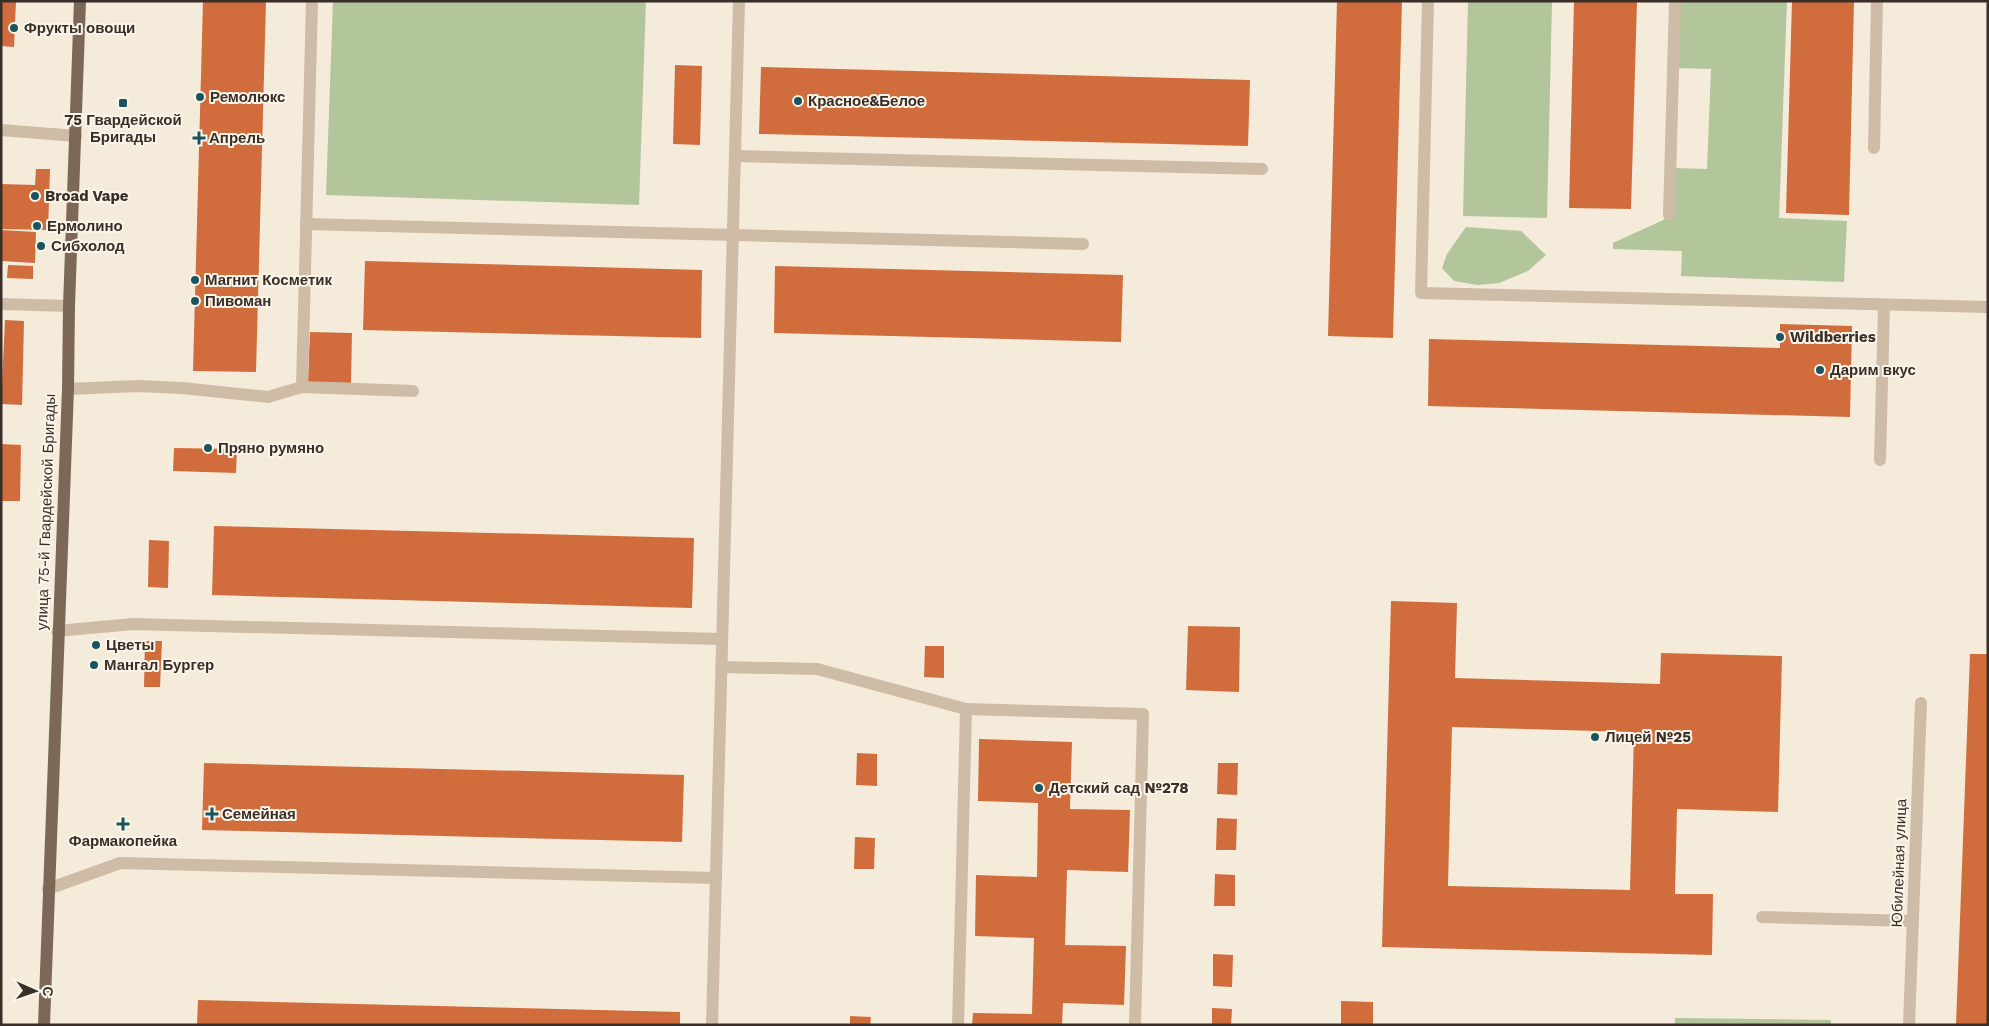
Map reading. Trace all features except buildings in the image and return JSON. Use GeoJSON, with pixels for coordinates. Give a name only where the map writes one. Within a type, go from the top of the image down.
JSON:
{"type":"FeatureCollection","features":[{"type":"Feature","properties":{"kind":"main road","name":"улица 75-й Гвардейской Бригады"},"geometry":{"type":"LineString","coordinates":[[44,1025],[57,631],[68,389],[69,306],[80,1]]}},
{"type":"Feature","properties":{"kind":"street"},"geometry":{"type":"LineString","coordinates":[[302,387],[312,1]]}},
{"type":"Feature","properties":{"kind":"street"},"geometry":{"type":"LineString","coordinates":[[712,1025],[739,1]]}},
{"type":"Feature","properties":{"kind":"street"},"geometry":{"type":"LineString","coordinates":[[1428,1],[1421,293],[1988,307]]}},
{"type":"Feature","properties":{"kind":"street"},"geometry":{"type":"LineString","coordinates":[[1669,215],[1675,1]]}},
{"type":"Feature","properties":{"kind":"street"},"geometry":{"type":"LineString","coordinates":[[1874,148],[1877,1]]}},
{"type":"Feature","properties":{"kind":"street"},"geometry":{"type":"LineString","coordinates":[[1,130],[76,136]]}},
{"type":"Feature","properties":{"kind":"street"},"geometry":{"type":"LineString","coordinates":[[735,156],[1262,169]]}},
{"type":"Feature","properties":{"kind":"street"},"geometry":{"type":"LineString","coordinates":[[306,224],[1082,244]]}},
{"type":"Feature","properties":{"kind":"street"},"geometry":{"type":"LineString","coordinates":[[1,304],[69,306]]}},
{"type":"Feature","properties":{"kind":"street"},"geometry":{"type":"LineString","coordinates":[[1880,460],[1884,305]]}},
{"type":"Feature","properties":{"kind":"street"},"geometry":{"type":"LineString","coordinates":[[68,389],[138,386],[182,388],[268,397],[302,387],[413,391]]}},
{"type":"Feature","properties":{"kind":"street"},"geometry":{"type":"LineString","coordinates":[[57,631],[133,624],[722,639]]}},
{"type":"Feature","properties":{"kind":"street"},"geometry":{"type":"LineString","coordinates":[[722,667],[817,669],[966,709],[1143,714],[1135,1025]]}},
{"type":"Feature","properties":{"kind":"street","name":"Юбилейная улица"},"geometry":{"type":"LineString","coordinates":[[1909,1025],[1921,703]]}},
{"type":"Feature","properties":{"kind":"street"},"geometry":{"type":"LineString","coordinates":[[958,1025],[966,709]]}},
{"type":"Feature","properties":{"kind":"street"},"geometry":{"type":"LineString","coordinates":[[48,889],[120,863],[716,878]]}},
{"type":"Feature","properties":{"kind":"street"},"geometry":{"type":"LineString","coordinates":[[1762,917],[1913,921]]}},
{"type":"Feature","properties":{"kind":"green space"},"geometry":{"type":"Polygon","coordinates":[[[333,1],[646,1],[639,205],[326,195],[333,1]]]}},
{"type":"Feature","properties":{"kind":"green space"},"geometry":{"type":"Polygon","coordinates":[[[1468,1],[1552,1],[1547,218],[1463,216],[1468,1]]]}},
{"type":"Feature","properties":{"kind":"green space"},"geometry":{"type":"Polygon","coordinates":[[[1678,1],[1787,1],[1779,218],[1847,221],[1844,282],[1681,276],[1682,251],[1613,249],[1613,243],[1672,216],[1674,168],[1707,169],[1711,69],[1675,68],[1678,1]]]}},
{"type":"Feature","properties":{"kind":"green space"},"geometry":{"type":"Polygon","coordinates":[[[1466,227],[1521,231],[1546,255],[1528,271],[1499,283],[1478,285],[1454,281],[1442,268],[1447,254],[1466,227]]]}},
{"type":"Feature","properties":{"kind":"green space"},"geometry":{"type":"Polygon","coordinates":[[[1675,1018],[1831,1020],[1831,1025],[1675,1025],[1675,1018]]]}},
{"type":"Feature","properties":{"kind":"place","name":"Фрукты овощи"},"geometry":{"type":"Point","coordinates":[14,28]}},
{"type":"Feature","properties":{"kind":"place","name":"Ремолюкс"},"geometry":{"type":"Point","coordinates":[200,97]}},
{"type":"Feature","properties":{"kind":"place","name":"Красное&Белое"},"geometry":{"type":"Point","coordinates":[798,101]}},
{"type":"Feature","properties":{"kind":"place","name":"75 Гвардейской Бригады"},"geometry":{"type":"Point","coordinates":[123,103]}},
{"type":"Feature","properties":{"kind":"place","name":"Апрель"},"geometry":{"type":"Point","coordinates":[199,138]}},
{"type":"Feature","properties":{"kind":"place","name":"Broad Vape"},"geometry":{"type":"Point","coordinates":[35,196]}},
{"type":"Feature","properties":{"kind":"place","name":"Ермолино"},"geometry":{"type":"Point","coordinates":[37,226]}},
{"type":"Feature","properties":{"kind":"place","name":"Сибхолод"},"geometry":{"type":"Point","coordinates":[41,246]}},
{"type":"Feature","properties":{"kind":"place","name":"Магнит Косметик"},"geometry":{"type":"Point","coordinates":[195,280]}},
{"type":"Feature","properties":{"kind":"place","name":"Пивоман"},"geometry":{"type":"Point","coordinates":[195,301]}},
{"type":"Feature","properties":{"kind":"place","name":"Wildberries"},"geometry":{"type":"Point","coordinates":[1780,337]}},
{"type":"Feature","properties":{"kind":"place","name":"Дарим вкус"},"geometry":{"type":"Point","coordinates":[1820,370]}},
{"type":"Feature","properties":{"kind":"place","name":"Пряно румяно"},"geometry":{"type":"Point","coordinates":[208,448]}},
{"type":"Feature","properties":{"kind":"place","name":"Цветы"},"geometry":{"type":"Point","coordinates":[96,645]}},
{"type":"Feature","properties":{"kind":"place","name":"Мангал Бургер"},"geometry":{"type":"Point","coordinates":[94,665]}},
{"type":"Feature","properties":{"kind":"place","name":"Лицей №25"},"geometry":{"type":"Point","coordinates":[1595,737]}},
{"type":"Feature","properties":{"kind":"place","name":"Детский сад №278"},"geometry":{"type":"Point","coordinates":[1039,788]}},
{"type":"Feature","properties":{"kind":"place","name":"Семейная"},"geometry":{"type":"Point","coordinates":[212,814]}},
{"type":"Feature","properties":{"kind":"place","name":"Фармакопейка"},"geometry":{"type":"Point","coordinates":[123,824]}}]}
